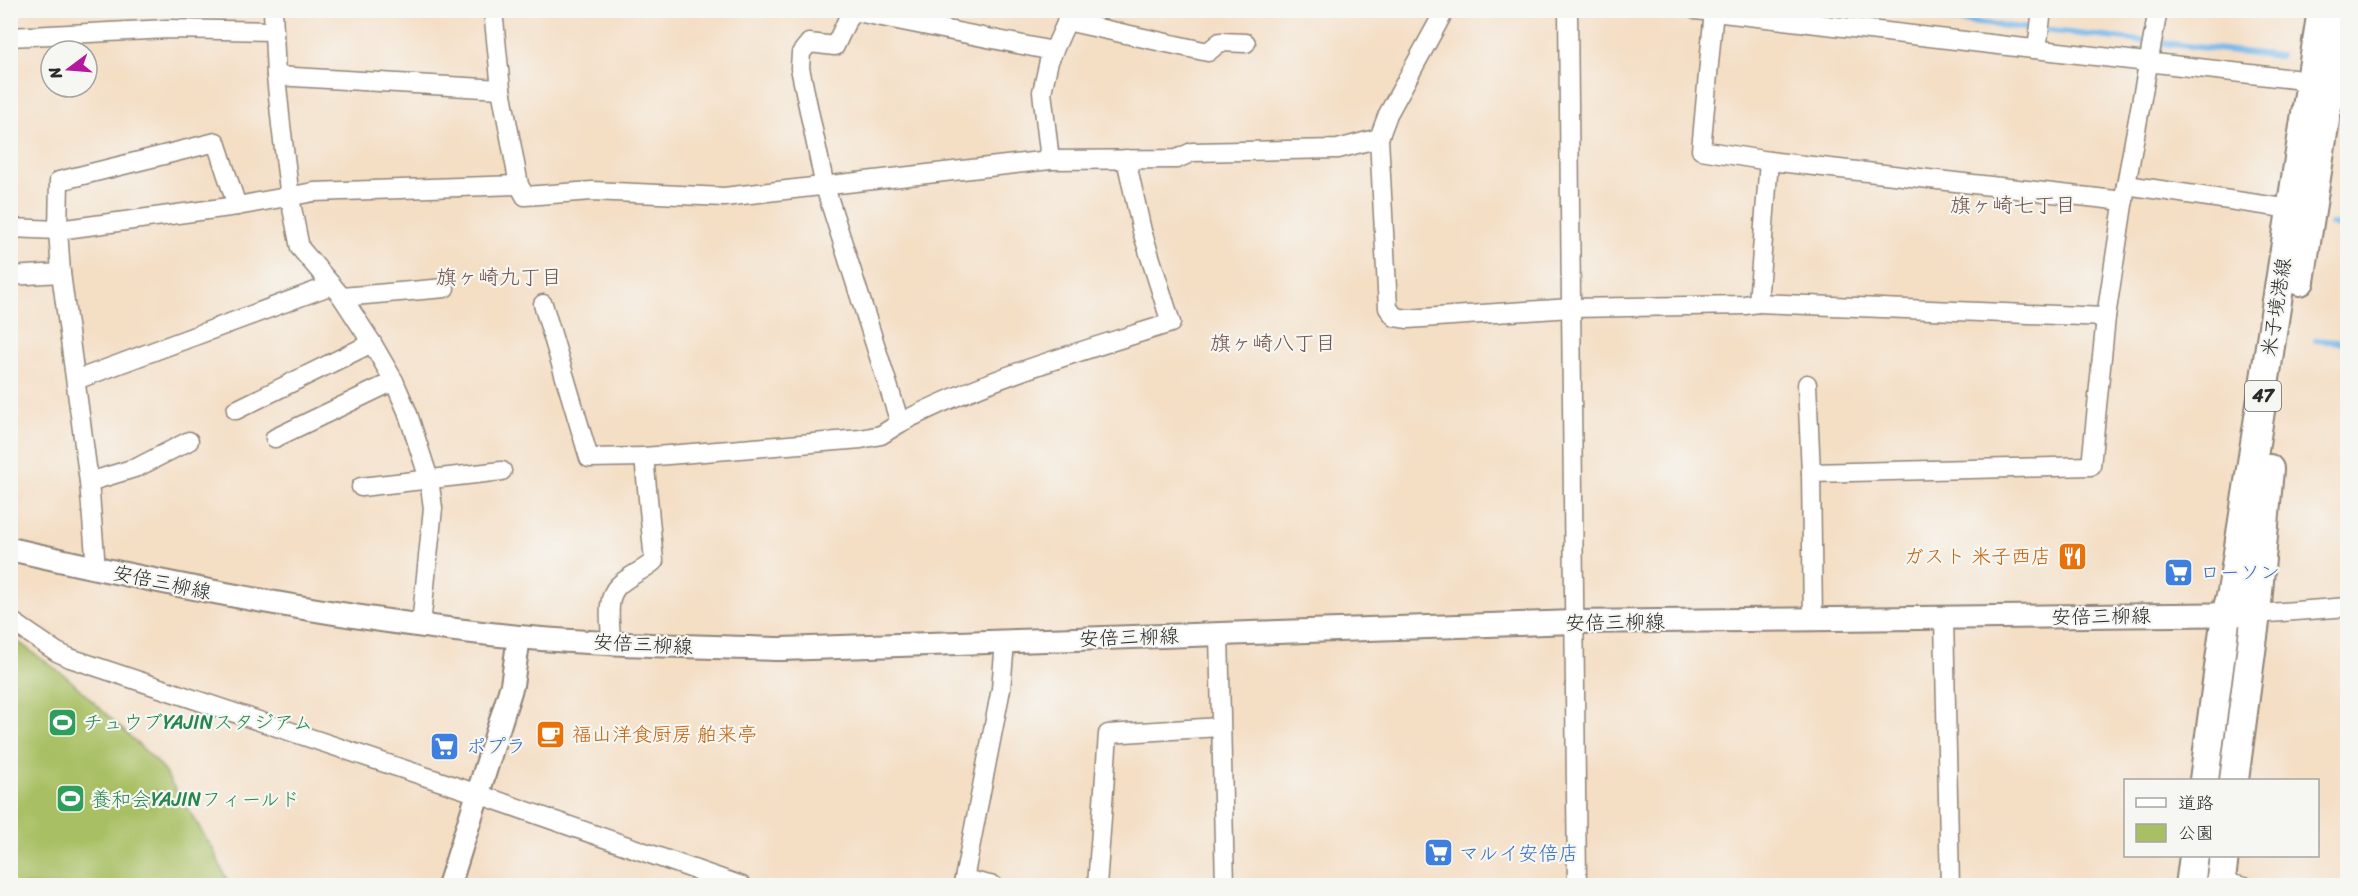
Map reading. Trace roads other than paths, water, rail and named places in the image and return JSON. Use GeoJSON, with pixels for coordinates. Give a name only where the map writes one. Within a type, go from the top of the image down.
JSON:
{"type":"FeatureCollection","features":[{"type":"Feature","properties":{"kind":"main road","name":"米子境港線"},"geometry":{"type":"LineString","coordinates":[[2204,779],[2226,615],[2232,592],[2322,10]]}},
{"type":"Feature","properties":{"kind":"main road","name":"米子境港線"},"geometry":{"type":"LineString","coordinates":[[2234,779],[2256,614],[2270,461],[2342,10]]}},
{"type":"Feature","properties":{"kind":"main road"},"geometry":{"type":"LineString","coordinates":[[2190,885],[2194,857]]}},
{"type":"Feature","properties":{"kind":"street"},"geometry":{"type":"LineString","coordinates":[[273,10],[276,76],[290,198],[300,248],[337,291],[394,381],[407,411],[429,479],[433,508],[421,625]]}},
{"type":"Feature","properties":{"kind":"street"},"geometry":{"type":"LineString","coordinates":[[493,10],[501,89],[519,184],[525,196],[592,191],[724,197],[1050,160],[1178,159],[1192,152],[1338,149],[1379,138]]}},
{"type":"Feature","properties":{"kind":"street"},"geometry":{"type":"LineString","coordinates":[[1445,10],[1388,114],[1379,138],[1388,308],[1395,317],[1408,319],[1571,308],[1758,303],[2106,317]]}},
{"type":"Feature","properties":{"kind":"street"},"geometry":{"type":"LineString","coordinates":[[1568,10],[1577,885]]}},
{"type":"Feature","properties":{"kind":"street"},"geometry":{"type":"LineString","coordinates":[[2037,49],[2043,10]]}},
{"type":"Feature","properties":{"kind":"street"},"geometry":{"type":"LineString","coordinates":[[1811,474],[2091,466],[2106,317],[2125,193],[2158,10]]}},
{"type":"Feature","properties":{"kind":"street"},"geometry":{"type":"LineString","coordinates":[[900,423],[825,187],[800,68],[801,53],[809,43],[835,46],[852,11],[1053,51]]}},
{"type":"Feature","properties":{"kind":"street"},"geometry":{"type":"LineString","coordinates":[[2291,209],[1769,161],[1701,150],[1708,11],[2311,81]]}},
{"type":"Feature","properties":{"kind":"street"},"geometry":{"type":"LineString","coordinates":[[1050,160],[1042,92],[1053,51],[1069,16],[1208,52],[1220,42],[1246,43]]}},
{"type":"Feature","properties":{"kind":"street"},"geometry":{"type":"LineString","coordinates":[[10,37],[168,29],[273,31]]}},
{"type":"Feature","properties":{"kind":"street"},"geometry":{"type":"LineString","coordinates":[[276,76],[501,89]]}},
{"type":"Feature","properties":{"kind":"street"},"geometry":{"type":"LineString","coordinates":[[96,568],[89,482],[61,273],[58,230],[59,181],[216,142],[237,206]]}},
{"type":"Feature","properties":{"kind":"street"},"geometry":{"type":"LineString","coordinates":[[543,304],[589,458],[644,457],[861,439],[881,435],[938,403],[1028,368],[1171,323],[1142,231],[1126,159]]}},
{"type":"Feature","properties":{"kind":"street"},"geometry":{"type":"LineString","coordinates":[[1758,303],[1769,161]]}},
{"type":"Feature","properties":{"kind":"street"},"geometry":{"type":"LineString","coordinates":[[10,228],[58,230],[237,206],[314,192],[519,184]]}},
{"type":"Feature","properties":{"kind":"street"},"geometry":{"type":"LineString","coordinates":[[10,276],[61,273]]}},
{"type":"Feature","properties":{"kind":"street"},"geometry":{"type":"LineString","coordinates":[[76,380],[337,291],[445,288]]}},
{"type":"Feature","properties":{"kind":"street"},"geometry":{"type":"LineString","coordinates":[[236,410],[372,343]]}},
{"type":"Feature","properties":{"kind":"street"},"geometry":{"type":"LineString","coordinates":[[275,438],[394,381]]}},
{"type":"Feature","properties":{"kind":"street"},"geometry":{"type":"LineString","coordinates":[[1807,384],[1813,620]]}},
{"type":"Feature","properties":{"kind":"street"},"geometry":{"type":"LineString","coordinates":[[89,482],[138,467],[189,441]]}},
{"type":"Feature","properties":{"kind":"street"},"geometry":{"type":"LineString","coordinates":[[611,642],[610,602],[617,587],[643,571],[654,561],[644,457]]}},
{"type":"Feature","properties":{"kind":"street"},"geometry":{"type":"LineString","coordinates":[[361,487],[502,471]]}},
{"type":"Feature","properties":{"kind":"street","name":"安倍三柳線"},"geometry":{"type":"LineString","coordinates":[[10,549],[250,600],[421,625],[519,637],[781,649],[1574,622],[2256,614]]}},
{"type":"Feature","properties":{"kind":"street"},"geometry":{"type":"LineString","coordinates":[[2256,614],[2348,607]]}},
{"type":"Feature","properties":{"kind":"street"},"geometry":{"type":"LineString","coordinates":[[1944,618],[1950,885]]}},
{"type":"Feature","properties":{"kind":"street"},"geometry":{"type":"LineString","coordinates":[[10,620],[57,652],[70,658],[742,885]]}},
{"type":"Feature","properties":{"kind":"street"},"geometry":{"type":"LineString","coordinates":[[1219,634],[1226,885]]}},
{"type":"Feature","properties":{"kind":"street"},"geometry":{"type":"LineString","coordinates":[[449,885],[512,685],[519,637]]}},
{"type":"Feature","properties":{"kind":"street"},"geometry":{"type":"LineString","coordinates":[[994,885],[964,882],[1001,689],[1005,642]]}},
{"type":"Feature","properties":{"kind":"street"},"geometry":{"type":"LineString","coordinates":[[1097,885],[1108,734],[1220,727]]}},
{"type":"Feature","properties":{"kind":"lane"},"geometry":{"type":"LineString","coordinates":[[2222,873],[2261,885]]}},
{"type":"Feature","properties":{"kind":"waterway"},"geometry":{"type":"LineString","coordinates":[[1950,20],[2280,56]]}},
{"type":"Feature","properties":{"kind":"waterway"},"geometry":{"type":"LineString","coordinates":[[2331,224],[2348,228]]}},
{"type":"Feature","properties":{"kind":"waterway"},"geometry":{"type":"LineString","coordinates":[[2316,340],[2348,343]]}},
{"type":"Feature","properties":{"kind":"place","name":"ガスト 米子西店"},"geometry":{"type":"Point","coordinates":[2072,556]}},
{"type":"Feature","properties":{"kind":"place","name":"ローソン"},"geometry":{"type":"Point","coordinates":[2179,572]}},
{"type":"Feature","properties":{"kind":"place","name":"チュウブYAJINスタジアム"},"geometry":{"type":"Point","coordinates":[62,722]}},
{"type":"Feature","properties":{"kind":"place","name":"福山洋食厨房 舶来亭"},"geometry":{"type":"Point","coordinates":[551,734]}},
{"type":"Feature","properties":{"kind":"place","name":"ポプラ"},"geometry":{"type":"Point","coordinates":[445,746]}},
{"type":"Feature","properties":{"kind":"place","name":"養和会YAJINフィールド"},"geometry":{"type":"Point","coordinates":[70,799]}},
{"type":"Feature","properties":{"kind":"place","name":"マルイ安倍店"},"geometry":{"type":"Point","coordinates":[1438,853]}},
{"type":"Feature","properties":{"kind":"district","name":"旗ヶ崎七丁目"},"geometry":{"type":"Point","coordinates":[2013,205]}},
{"type":"Feature","properties":{"kind":"district","name":"旗ヶ崎九丁目"},"geometry":{"type":"Point","coordinates":[499,277]}},
{"type":"Feature","properties":{"kind":"district","name":"旗ヶ崎八丁目"},"geometry":{"type":"Point","coordinates":[1273,343]}}]}
